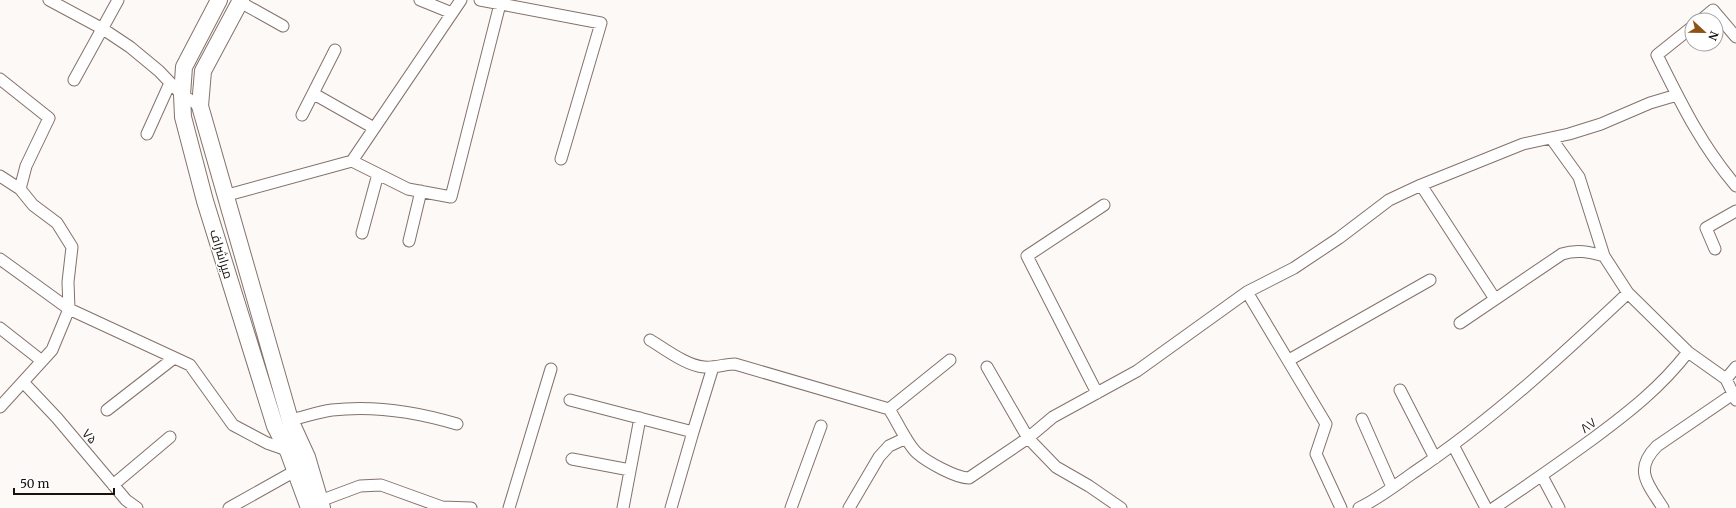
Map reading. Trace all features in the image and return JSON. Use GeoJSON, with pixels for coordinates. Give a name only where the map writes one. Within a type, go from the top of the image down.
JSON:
{"type":"FeatureCollection","features":[{"type":"Feature","properties":{"kind":"street"},"geometry":{"type":"LineString","coordinates":[[49,0],[103,29],[130,47],[159,71],[182,95],[200,106]]}},
{"type":"Feature","properties":{"kind":"street"},"geometry":{"type":"LineString","coordinates":[[74,80],[118,0]]}},
{"type":"Feature","properties":{"kind":"street","name":"میراشراف"},"geometry":{"type":"LineString","coordinates":[[219,0],[184,67],[182,95],[184,126],[205,202],[275,426],[296,450],[295,471],[317,506]]}},
{"type":"Feature","properties":{"kind":"street"},"geometry":{"type":"LineString","coordinates":[[420,0],[452,13]]}},
{"type":"Feature","properties":{"kind":"street"},"geometry":{"type":"LineString","coordinates":[[224,196],[352,161],[461,0]]}},
{"type":"Feature","properties":{"kind":"street"},"geometry":{"type":"LineString","coordinates":[[480,0],[602,23],[561,159]]}},
{"type":"Feature","properties":{"kind":"street"},"geometry":{"type":"LineString","coordinates":[[241,1],[283,26]]}},
{"type":"Feature","properties":{"kind":"street","name":"میراشراف"},"geometry":{"type":"LineString","coordinates":[[241,1],[203,71],[200,106],[224,196],[290,420],[296,450],[317,506]]}},
{"type":"Feature","properties":{"kind":"street"},"geometry":{"type":"LineString","coordinates":[[352,161],[408,189],[451,197],[500,4]]}},
{"type":"Feature","properties":{"kind":"street"},"geometry":{"type":"LineString","coordinates":[[1724,24],[1736,37]]}},
{"type":"Feature","properties":{"kind":"street"},"geometry":{"type":"LineString","coordinates":[[1684,33],[1657,55],[1691,124],[1715,161],[1736,186]]}},
{"type":"Feature","properties":{"kind":"street"},"geometry":{"type":"LineString","coordinates":[[302,115],[335,50]]}},
{"type":"Feature","properties":{"kind":"street"},"geometry":{"type":"LineString","coordinates":[[0,79],[50,118],[26,166],[20,189]]}},
{"type":"Feature","properties":{"kind":"street"},"geometry":{"type":"LineString","coordinates":[[147,134],[170,84]]}},
{"type":"Feature","properties":{"kind":"street"},"geometry":{"type":"LineString","coordinates":[[314,94],[374,128]]}},
{"type":"Feature","properties":{"kind":"street"},"geometry":{"type":"LineString","coordinates":[[650,340],[694,365],[713,367],[735,364],[889,409],[906,438],[917,453],[951,473],[962,478],[969,478],[1028,438],[1053,416],[1137,371],[1247,292],[1294,268],[1339,238],[1389,200],[1421,185],[1523,144],[1601,124],[1650,103],[1677,95]]}},
{"type":"Feature","properties":{"kind":"street"},"geometry":{"type":"LineString","coordinates":[[1551,138],[1579,177],[1604,256],[1628,293],[1688,352],[1726,379],[1735,397],[1657,446],[1648,455],[1644,465],[1644,475],[1648,485],[1663,508]]}},
{"type":"Feature","properties":{"kind":"street"},"geometry":{"type":"LineString","coordinates":[[362,233],[378,174]]}},
{"type":"Feature","properties":{"kind":"street"},"geometry":{"type":"LineString","coordinates":[[0,176],[20,189],[33,205],[57,223],[72,248],[68,282],[69,309],[52,350],[0,407]]}},
{"type":"Feature","properties":{"kind":"street"},"geometry":{"type":"LineString","coordinates":[[1421,185],[1495,299]]}},
{"type":"Feature","properties":{"kind":"street"},"geometry":{"type":"LineString","coordinates":[[409,241],[421,191]]}},
{"type":"Feature","properties":{"kind":"street"},"geometry":{"type":"LineString","coordinates":[[1097,393],[1027,256],[1104,205]]}},
{"type":"Feature","properties":{"kind":"street"},"geometry":{"type":"LineString","coordinates":[[1715,249],[1706,228],[1736,211]]}},
{"type":"Feature","properties":{"kind":"street"},"geometry":{"type":"LineString","coordinates":[[1460,323],[1562,254],[1580,251],[1604,256]]}},
{"type":"Feature","properties":{"kind":"street"},"geometry":{"type":"LineString","coordinates":[[0,259],[69,309],[190,365],[233,425],[267,444],[296,450]]}},
{"type":"Feature","properties":{"kind":"street"},"geometry":{"type":"LineString","coordinates":[[1288,360],[1430,280]]}},
{"type":"Feature","properties":{"kind":"street"},"geometry":{"type":"LineString","coordinates":[[1247,292],[1326,424],[1316,454],[1341,508]]}},
{"type":"Feature","properties":{"kind":"street"},"geometry":{"type":"LineString","coordinates":[[1359,508],[1435,458],[1498,411],[1541,374],[1628,293]]}},
{"type":"Feature","properties":{"kind":"street"},"geometry":{"type":"LineString","coordinates":[[0,328],[42,361]]}},
{"type":"Feature","properties":{"kind":"street","name":"۸۷"},"geometry":{"type":"LineString","coordinates":[[1498,507],[1638,405],[1672,373],[1688,352]]}},
{"type":"Feature","properties":{"kind":"street"},"geometry":{"type":"LineString","coordinates":[[107,410],[174,358]]}},
{"type":"Feature","properties":{"kind":"street"},"geometry":{"type":"LineString","coordinates":[[889,409],[950,360]]}},
{"type":"Feature","properties":{"kind":"street"},"geometry":{"type":"LineString","coordinates":[[671,508],[713,367]]}},
{"type":"Feature","properties":{"kind":"street"},"geometry":{"type":"LineString","coordinates":[[987,367],[1028,438],[1056,467],[1089,486],[1121,508]]}},
{"type":"Feature","properties":{"kind":"street"},"geometry":{"type":"LineString","coordinates":[[1726,379],[1736,367]]}},
{"type":"Feature","properties":{"kind":"street"},"geometry":{"type":"LineString","coordinates":[[509,508],[551,369]]}},
{"type":"Feature","properties":{"kind":"street","name":"۷۵"},"geometry":{"type":"LineString","coordinates":[[23,382],[57,418],[113,485],[123,504],[137,508]]}},
{"type":"Feature","properties":{"kind":"street"},"geometry":{"type":"LineString","coordinates":[[1400,390],[1435,458]]}},
{"type":"Feature","properties":{"kind":"street"},"geometry":{"type":"LineString","coordinates":[[570,400],[693,432]]}},
{"type":"Feature","properties":{"kind":"street"},"geometry":{"type":"LineString","coordinates":[[290,420],[332,410],[376,409],[420,413],[457,424]]}},
{"type":"Feature","properties":{"kind":"street"},"geometry":{"type":"LineString","coordinates":[[623,508],[640,418]]}},
{"type":"Feature","properties":{"kind":"street"},"geometry":{"type":"LineString","coordinates":[[1362,419],[1392,487]]}},
{"type":"Feature","properties":{"kind":"street"},"geometry":{"type":"LineString","coordinates":[[791,508],[821,426]]}},
{"type":"Feature","properties":{"kind":"street"},"geometry":{"type":"LineString","coordinates":[[113,485],[170,437]]}},
{"type":"Feature","properties":{"kind":"street"},"geometry":{"type":"LineString","coordinates":[[849,508],[879,457],[889,446],[906,438]]}},
{"type":"Feature","properties":{"kind":"street"},"geometry":{"type":"LineString","coordinates":[[1453,445],[1486,508]]}},
{"type":"Feature","properties":{"kind":"street"},"geometry":{"type":"LineString","coordinates":[[572,459],[630,470]]}},
{"type":"Feature","properties":{"kind":"street"},"geometry":{"type":"LineString","coordinates":[[229,508],[295,471]]}},
{"type":"Feature","properties":{"kind":"street"},"geometry":{"type":"LineString","coordinates":[[1542,476],[1559,508]]}},
{"type":"Feature","properties":{"kind":"street"},"geometry":{"type":"LineString","coordinates":[[317,506],[360,486],[381,485],[442,507],[471,508]]}}]}
